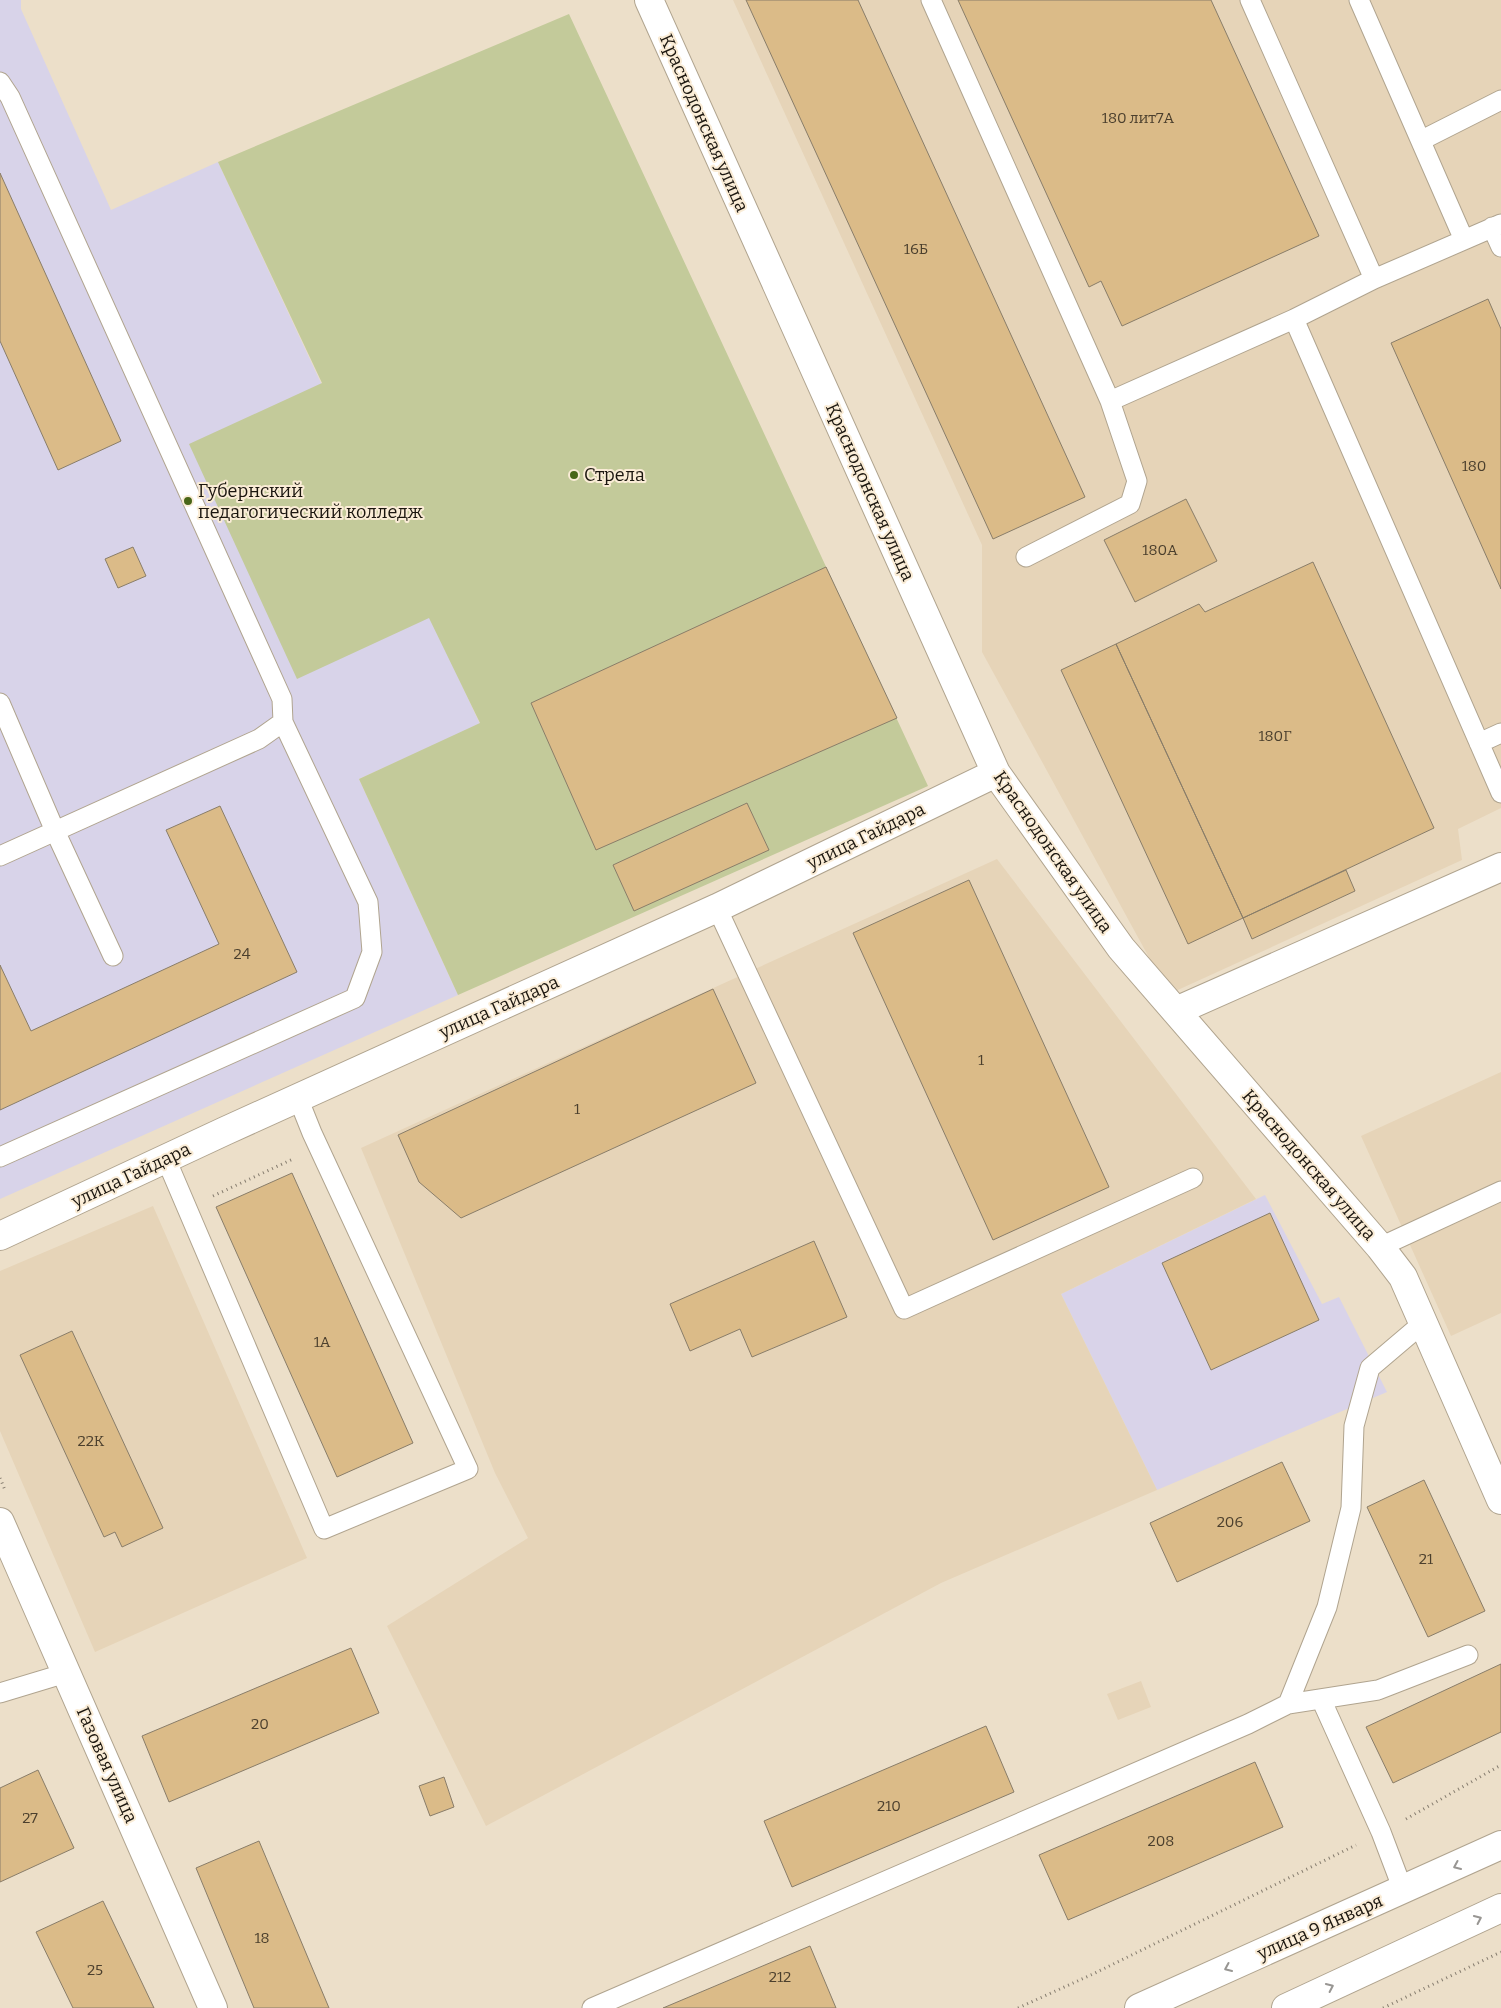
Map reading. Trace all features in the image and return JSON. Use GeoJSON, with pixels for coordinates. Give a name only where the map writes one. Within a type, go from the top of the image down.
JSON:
{"type":"FeatureCollection","features":[{"type":"Feature","properties":{"kind":"street","name":"Краснодонская улица"},"geometry":{"type":"LineString","coordinates":[[649,0],[996,773],[1121,948],[1380,1247],[1403,1277],[1501,1500]]}},
{"type":"Feature","properties":{"kind":"street","name":"улица Гайдара"},"geometry":{"type":"LineString","coordinates":[[0,1236],[298,1098],[717,908],[996,773]]}},
{"type":"Feature","properties":{"kind":"street"},"geometry":{"type":"LineString","coordinates":[[1176,1011],[1501,867]]}},
{"type":"Feature","properties":{"kind":"street","name":"Газовая улица"},"geometry":{"type":"LineString","coordinates":[[0,1522],[214,2008]]}},
{"type":"Feature","properties":{"kind":"street","name":"улица 9 Января"},"geometry":{"type":"LineString","coordinates":[[1139,2008],[1501,1846]]}},
{"type":"Feature","properties":{"kind":"street"},"geometry":{"type":"LineString","coordinates":[[1286,2008],[1501,1908]]}},
{"type":"Feature","properties":{"kind":"lane"},"geometry":{"type":"LineString","coordinates":[[931,0],[1110,401],[1137,481],[1130,504],[1026,557]]}},
{"type":"Feature","properties":{"kind":"lane"},"geometry":{"type":"LineString","coordinates":[[1250,0],[1374,279]]}},
{"type":"Feature","properties":{"kind":"lane"},"geometry":{"type":"LineString","coordinates":[[1359,0],[1422,140],[1464,240]]}},
{"type":"Feature","properties":{"kind":"lane"},"geometry":{"type":"LineString","coordinates":[[0,82],[10,97],[282,699],[283,722],[368,902],[372,952],[355,998],[0,1157]]}},
{"type":"Feature","properties":{"kind":"lane"},"geometry":{"type":"LineString","coordinates":[[1422,140],[1501,100]]}},
{"type":"Feature","properties":{"kind":"lane"},"geometry":{"type":"LineString","coordinates":[[1110,401],[1294,319],[1374,279],[1497,225],[1501,248]]}},
{"type":"Feature","properties":{"kind":"lane"},"geometry":{"type":"LineString","coordinates":[[1294,319],[1501,793]]}},
{"type":"Feature","properties":{"kind":"lane"},"geometry":{"type":"LineString","coordinates":[[0,702],[55,831],[113,956]]}},
{"type":"Feature","properties":{"kind":"lane"},"geometry":{"type":"LineString","coordinates":[[0,856],[259,739],[283,722]]}},
{"type":"Feature","properties":{"kind":"lane"},"geometry":{"type":"LineString","coordinates":[[1479,743],[1501,734]]}},
{"type":"Feature","properties":{"kind":"lane"},"geometry":{"type":"LineString","coordinates":[[717,908],[904,1308],[1193,1178]]}},
{"type":"Feature","properties":{"kind":"lane"},"geometry":{"type":"LineString","coordinates":[[166,1159],[324,1529],[468,1470],[319,1148],[298,1098]]}},
{"type":"Feature","properties":{"kind":"lane"},"geometry":{"type":"LineString","coordinates":[[1380,1247],[1501,1191]]}},
{"type":"Feature","properties":{"kind":"lane"},"geometry":{"type":"LineString","coordinates":[[1288,1704],[1328,1607],[1351,1508],[1354,1426],[1370,1368],[1423,1323]]}},
{"type":"Feature","properties":{"kind":"lane"},"geometry":{"type":"LineString","coordinates":[[592,2008],[1238,1728],[1288,1704],[1378,1690],[1468,1655]]}},
{"type":"Feature","properties":{"kind":"lane"},"geometry":{"type":"LineString","coordinates":[[0,1693],[66,1673]]}},
{"type":"Feature","properties":{"kind":"lane"},"geometry":{"type":"LineString","coordinates":[[1321,1699],[1381,1832],[1403,1890]]}},
{"type":"Feature","properties":{"kind":"path"},"geometry":{"type":"LineString","coordinates":[[187,1208],[319,1148]]}},
{"type":"Feature","properties":{"kind":"path"},"geometry":{"type":"LineString","coordinates":[[1018,2008],[1093,1974],[1381,1832],[1501,1765]]}},
{"type":"Feature","properties":{"kind":"path"},"geometry":{"type":"LineString","coordinates":[[1383,2008],[1501,1952]]}},
{"type":"Feature","properties":{"kind":"shaded area","name":"Губернский педагогический колледж"},"geometry":{"type":"Polygon","coordinates":[[[0,0],[21,0],[21,9],[111,210],[218,162],[480,724],[359,779],[458,995],[0,1199],[0,0]]]}},
{"type":"Feature","properties":{"kind":"shaded area"},"geometry":{"type":"Polygon","coordinates":[[[733,0],[1501,0],[1501,808],[1458,829],[1462,860],[1169,994],[982,652],[982,545],[733,0]]]}},
{"type":"Feature","properties":{"kind":"shaded area"},"geometry":{"type":"Polygon","coordinates":[[[997,859],[1256,1199],[1061,1294],[1157,1490],[941,1583],[486,1826],[387,1626],[528,1538],[495,1473],[361,1148],[997,859]]]}},
{"type":"Feature","properties":{"kind":"shaded area"},"geometry":{"type":"Polygon","coordinates":[[[1501,1072],[1501,1313],[1451,1336],[1361,1136],[1501,1072]]]}},
{"type":"Feature","properties":{"kind":"shaded area"},"geometry":{"type":"Polygon","coordinates":[[[1265,1195],[1322,1304],[1339,1297],[1387,1392],[1157,1490],[1061,1294],[1265,1195]]]}},
{"type":"Feature","properties":{"kind":"shaded area"},"geometry":{"type":"Polygon","coordinates":[[[153,1206],[307,1558],[95,1652],[0,1431],[0,1271],[153,1206]]]}},
{"type":"Feature","properties":{"kind":"shaded area"},"geometry":{"type":"Polygon","coordinates":[[[1141,1681],[1151,1707],[1118,1720],[1107,1694],[1141,1681]]]}},
{"type":"Feature","properties":{"kind":"green space","name":"Стрела"},"geometry":{"type":"Polygon","coordinates":[[[569,14],[928,786],[458,995],[359,779],[480,723],[429,618],[297,679],[189,444],[322,383],[218,162],[569,14]]]}},
{"type":"Feature","properties":{"kind":"building"},"geometry":{"type":"Polygon","coordinates":[[[746,0],[858,0],[1085,497],[993,539],[746,0]]]}},
{"type":"Feature","properties":{"kind":"building"},"geometry":{"type":"Polygon","coordinates":[[[958,0],[1211,0],[1319,236],[1122,326],[1101,281],[1089,287],[958,0]]]}},
{"type":"Feature","properties":{"kind":"building"},"geometry":{"type":"Polygon","coordinates":[[[0,173],[121,441],[58,470],[0,341],[0,173]]]}},
{"type":"Feature","properties":{"kind":"building"},"geometry":{"type":"Polygon","coordinates":[[[1488,299],[1501,329],[1501,589],[1391,343],[1488,299]]]}},
{"type":"Feature","properties":{"kind":"building"},"geometry":{"type":"Polygon","coordinates":[[[1186,499],[1217,561],[1135,602],[1104,540],[1186,499]]]}},
{"type":"Feature","properties":{"kind":"building"},"geometry":{"type":"Polygon","coordinates":[[[133,547],[146,576],[118,588],[105,559],[133,547]]]}},
{"type":"Feature","properties":{"kind":"building"},"geometry":{"type":"Polygon","coordinates":[[[1313,562],[1434,828],[1243,918],[1116,644],[1199,604],[1205,612],[1313,562]]]}},
{"type":"Feature","properties":{"kind":"building"},"geometry":{"type":"Polygon","coordinates":[[[826,567],[897,718],[596,850],[531,703],[826,567]]]}},
{"type":"Feature","properties":{"kind":"building"},"geometry":{"type":"Polygon","coordinates":[[[1116,644],[1243,918],[1188,944],[1061,670],[1116,644]]]}},
{"type":"Feature","properties":{"kind":"building"},"geometry":{"type":"Polygon","coordinates":[[[747,803],[769,850],[634,911],[613,865],[747,803]]]}},
{"type":"Feature","properties":{"kind":"building"},"geometry":{"type":"Polygon","coordinates":[[[220,806],[297,972],[0,1110],[0,965],[31,1031],[219,944],[166,830],[220,806]]]}},
{"type":"Feature","properties":{"kind":"building"},"geometry":{"type":"Polygon","coordinates":[[[1346,870],[1355,891],[1252,939],[1243,918],[1346,870]]]}},
{"type":"Feature","properties":{"kind":"building"},"geometry":{"type":"Polygon","coordinates":[[[969,880],[1109,1187],[993,1240],[853,933],[969,880]]]}},
{"type":"Feature","properties":{"kind":"building"},"geometry":{"type":"Polygon","coordinates":[[[713,989],[756,1083],[461,1218],[419,1182],[398,1135],[713,989]]]}},
{"type":"Feature","properties":{"kind":"building"},"geometry":{"type":"Polygon","coordinates":[[[292,1173],[413,1443],[337,1477],[216,1207],[292,1173]]]}},
{"type":"Feature","properties":{"kind":"building"},"geometry":{"type":"Polygon","coordinates":[[[1270,1213],[1319,1320],[1211,1370],[1162,1263],[1270,1213]]]}},
{"type":"Feature","properties":{"kind":"building"},"geometry":{"type":"Polygon","coordinates":[[[814,1241],[847,1317],[752,1357],[740,1329],[690,1351],[670,1304],[814,1241]]]}},
{"type":"Feature","properties":{"kind":"building"},"geometry":{"type":"Polygon","coordinates":[[[72,1331],[163,1528],[122,1547],[115,1532],[104,1537],[20,1355],[72,1331]]]}},
{"type":"Feature","properties":{"kind":"building"},"geometry":{"type":"Polygon","coordinates":[[[1282,1462],[1310,1521],[1177,1582],[1150,1523],[1282,1462]]]}},
{"type":"Feature","properties":{"kind":"building"},"geometry":{"type":"Polygon","coordinates":[[[1424,1480],[1485,1611],[1428,1637],[1367,1507],[1424,1480]]]}},
{"type":"Feature","properties":{"kind":"building"},"geometry":{"type":"Polygon","coordinates":[[[351,1648],[379,1713],[169,1802],[142,1736],[351,1648]]]}},
{"type":"Feature","properties":{"kind":"building"},"geometry":{"type":"Polygon","coordinates":[[[1501,1664],[1501,1732],[1393,1783],[1366,1727],[1501,1664]]]}},
{"type":"Feature","properties":{"kind":"building"},"geometry":{"type":"Polygon","coordinates":[[[986,1726],[1014,1792],[792,1887],[764,1821],[986,1726]]]}},
{"type":"Feature","properties":{"kind":"building"},"geometry":{"type":"Polygon","coordinates":[[[1255,1762],[1283,1827],[1068,1920],[1039,1855],[1255,1762]]]}},
{"type":"Feature","properties":{"kind":"building"},"geometry":{"type":"Polygon","coordinates":[[[38,1770],[74,1848],[0,1882],[0,1788],[38,1770]]]}},
{"type":"Feature","properties":{"kind":"building"},"geometry":{"type":"Polygon","coordinates":[[[444,1777],[454,1807],[430,1816],[419,1786],[444,1777]]]}},
{"type":"Feature","properties":{"kind":"building"},"geometry":{"type":"Polygon","coordinates":[[[259,1841],[329,2008],[254,2008],[196,1868],[259,1841]]]}},
{"type":"Feature","properties":{"kind":"building"},"geometry":{"type":"Polygon","coordinates":[[[103,1901],[154,2008],[73,2008],[36,1932],[103,1901]]]}},
{"type":"Feature","properties":{"kind":"building"},"geometry":{"type":"Polygon","coordinates":[[[810,1946],[836,2008],[663,2008],[810,1946]]]}},
{"type":"Feature","properties":{"kind":"place","name":"Стрела"},"geometry":{"type":"Point","coordinates":[574,475]}},
{"type":"Feature","properties":{"kind":"place","name":"Губернский педагогический колледж"},"geometry":{"type":"Point","coordinates":[188,501]}}]}
